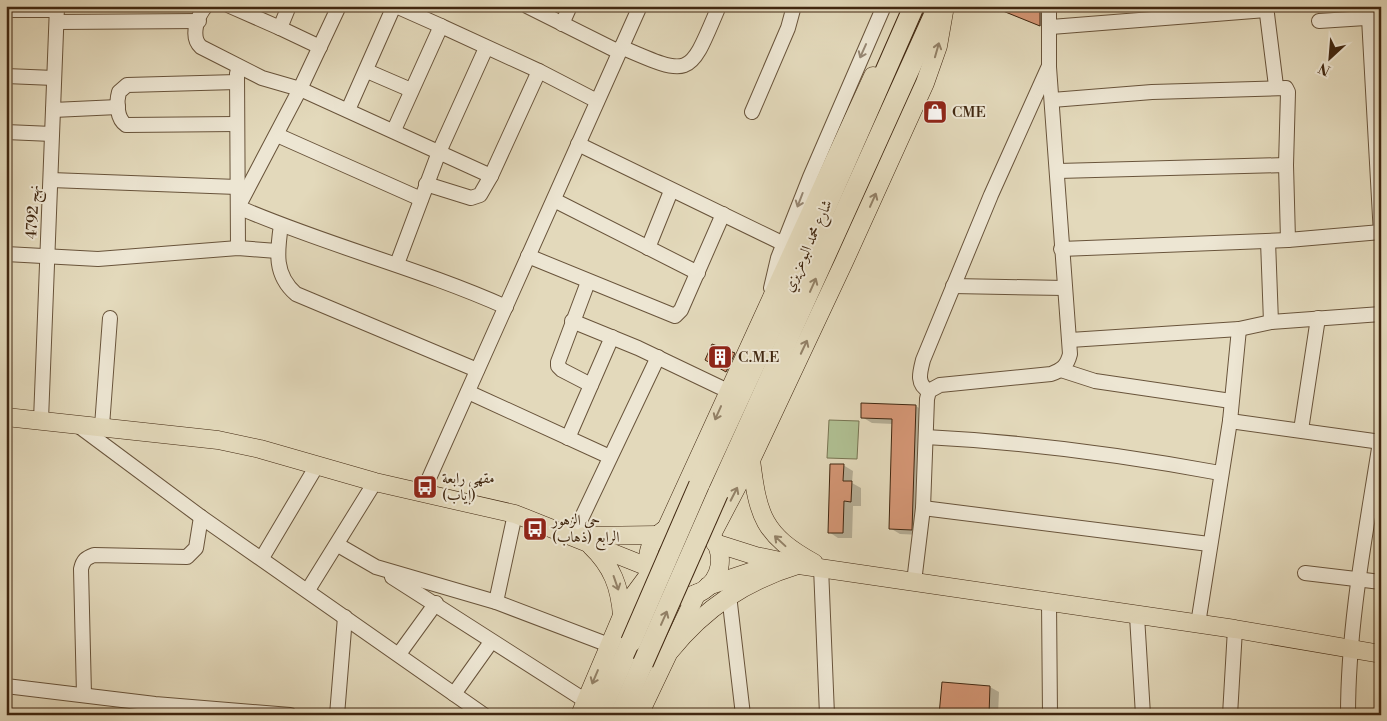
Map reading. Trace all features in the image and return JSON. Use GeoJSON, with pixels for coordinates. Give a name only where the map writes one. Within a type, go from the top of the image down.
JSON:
{"type":"FeatureCollection","features":[{"type":"Feature","properties":{"kind":"highway","name":"شارع محمد البوعزيزي"},"geometry":{"type":"LineString","coordinates":[[588,710],[631,642],[699,485],[800,266],[913,6]]}},
{"type":"Feature","properties":{"kind":"highway","name":"شارع محمد البوعزيزي"},"geometry":{"type":"LineString","coordinates":[[620,715],[718,492],[743,441],[938,6]]}},
{"type":"Feature","properties":{"kind":"main road"},"geometry":{"type":"LineString","coordinates":[[792,563],[738,574],[703,590],[681,596],[666,591],[654,580],[649,570],[649,550],[662,532],[883,54],[913,6]]}},
{"type":"Feature","properties":{"kind":"main road"},"geometry":{"type":"LineString","coordinates":[[713,540],[752,460],[925,83],[938,46],[945,6]]}},
{"type":"Feature","properties":{"kind":"main road"},"geometry":{"type":"LineString","coordinates":[[6,417],[218,440],[260,449],[316,467],[422,494],[515,514],[573,536],[649,570]]}},
{"type":"Feature","properties":{"kind":"main road"},"geometry":{"type":"LineString","coordinates":[[752,460],[757,499],[768,528],[787,547],[821,567]]}},
{"type":"Feature","properties":{"kind":"main road"},"geometry":{"type":"LineString","coordinates":[[573,536],[662,532],[674,525],[690,525],[698,527],[713,540],[719,552],[718,570],[703,590],[670,651],[639,715]]}},
{"type":"Feature","properties":{"kind":"main road"},"geometry":{"type":"LineString","coordinates":[[573,536],[588,544],[610,568],[617,583],[622,616]]}},
{"type":"Feature","properties":{"kind":"main road"},"geometry":{"type":"LineString","coordinates":[[713,540],[792,563],[1235,629],[1381,654]]}},
{"type":"Feature","properties":{"kind":"main road"},"geometry":{"type":"LineString","coordinates":[[670,651],[694,623],[729,595],[792,563]]}},
{"type":"Feature","properties":{"kind":"main road"},"geometry":{"type":"LineString","coordinates":[[588,710],[609,645],[634,593],[649,570]]}},
{"type":"Feature","properties":{"kind":"street"},"geometry":{"type":"LineString","coordinates":[[206,6],[194,35],[197,44],[262,78],[300,89],[394,130],[491,176]]}},
{"type":"Feature","properties":{"kind":"street"},"geometry":{"type":"LineString","coordinates":[[230,6],[320,47]]}},
{"type":"Feature","properties":{"kind":"street"},"geometry":{"type":"LineString","coordinates":[[280,28],[290,6]]}},
{"type":"Feature","properties":{"kind":"street"},"geometry":{"type":"LineString","coordinates":[[238,206],[277,135],[339,6]]}},
{"type":"Feature","properties":{"kind":"street"},"geometry":{"type":"LineString","coordinates":[[348,110],[395,6],[539,71],[597,101]]}},
{"type":"Feature","properties":{"kind":"street"},"geometry":{"type":"LineString","coordinates":[[527,6],[620,50],[663,65],[685,67],[691,64],[698,53],[719,6]]}},
{"type":"Feature","properties":{"kind":"street"},"geometry":{"type":"LineString","coordinates":[[562,24],[570,6]]}},
{"type":"Feature","properties":{"kind":"street"},"geometry":{"type":"LineString","coordinates":[[422,494],[640,6]]}},
{"type":"Feature","properties":{"kind":"street"},"geometry":{"type":"LineString","coordinates":[[752,112],[788,28],[794,6]]}},
{"type":"Feature","properties":{"kind":"street"},"geometry":{"type":"LineString","coordinates":[[770,300],[775,268],[818,155],[884,6]]}},
{"type":"Feature","properties":{"kind":"street"},"geometry":{"type":"LineString","coordinates":[[914,582],[923,508],[927,400],[929,391],[940,385],[1051,374],[1061,370],[1067,362],[1070,340],[1061,249],[1058,171],[1048,68],[1049,6]]}},
{"type":"Feature","properties":{"kind":"street"},"geometry":{"type":"LineString","coordinates":[[1050,26],[1266,8],[1276,86]]}},
{"type":"Feature","properties":{"kind":"street"},"geometry":{"type":"LineString","coordinates":[[6,10],[199,21]]}},
{"type":"Feature","properties":{"kind":"street","name":"نهج 4792"},"geometry":{"type":"LineString","coordinates":[[41,420],[57,13]]}},
{"type":"Feature","properties":{"kind":"street"},"geometry":{"type":"LineString","coordinates":[[1061,249],[1288,240],[1381,233],[1375,18],[1319,21]]}},
{"type":"Feature","properties":{"kind":"street"},"geometry":{"type":"LineString","coordinates":[[394,130],[441,26]]}},
{"type":"Feature","properties":{"kind":"street"},"geometry":{"type":"LineString","coordinates":[[397,264],[439,152],[486,48]]}},
{"type":"Feature","properties":{"kind":"street"},"geometry":{"type":"LineString","coordinates":[[238,67],[236,124],[238,248]]}},
{"type":"Feature","properties":{"kind":"street"},"geometry":{"type":"LineString","coordinates":[[929,391],[920,383],[921,369],[953,286],[1048,68]]}},
{"type":"Feature","properties":{"kind":"street"},"geometry":{"type":"LineString","coordinates":[[367,70],[411,90]]}},
{"type":"Feature","properties":{"kind":"street"},"geometry":{"type":"LineString","coordinates":[[426,184],[476,198],[483,191],[539,71]]}},
{"type":"Feature","properties":{"kind":"street"},"geometry":{"type":"LineString","coordinates":[[6,76],[54,78]]}},
{"type":"Feature","properties":{"kind":"street"},"geometry":{"type":"LineString","coordinates":[[236,124],[126,125],[121,120],[118,107],[119,92],[127,85],[237,82]]}},
{"type":"Feature","properties":{"kind":"street"},"geometry":{"type":"LineString","coordinates":[[1052,100],[1276,86],[1286,88],[1288,92],[1286,165],[1288,240]]}},
{"type":"Feature","properties":{"kind":"street"},"geometry":{"type":"LineString","coordinates":[[53,110],[118,107]]}},
{"type":"Feature","properties":{"kind":"street"},"geometry":{"type":"LineString","coordinates":[[6,132],[52,134]]}},
{"type":"Feature","properties":{"kind":"street"},"geometry":{"type":"LineString","coordinates":[[277,135],[421,199]]}},
{"type":"Feature","properties":{"kind":"street"},"geometry":{"type":"LineString","coordinates":[[578,144],[671,191],[784,244]]}},
{"type":"Feature","properties":{"kind":"street"},"geometry":{"type":"LineString","coordinates":[[1058,171],[1286,165]]}},
{"type":"Feature","properties":{"kind":"street"},"geometry":{"type":"LineString","coordinates":[[51,180],[237,187]]}},
{"type":"Feature","properties":{"kind":"street"},"geometry":{"type":"LineString","coordinates":[[648,248],[671,191]]}},
{"type":"Feature","properties":{"kind":"street"},"geometry":{"type":"LineString","coordinates":[[554,200],[698,272]]}},
{"type":"Feature","properties":{"kind":"street"},"geometry":{"type":"LineString","coordinates":[[238,206],[280,225],[456,284],[506,307]]}},
{"type":"Feature","properties":{"kind":"street"},"geometry":{"type":"LineString","coordinates":[[528,256],[675,316],[681,310],[723,214]]}},
{"type":"Feature","properties":{"kind":"street"},"geometry":{"type":"LineString","coordinates":[[280,225],[277,251],[279,273],[284,282],[296,294],[476,370]]}},
{"type":"Feature","properties":{"kind":"street"},"geometry":{"type":"LineString","coordinates":[[1268,241],[1271,322]]}},
{"type":"Feature","properties":{"kind":"street"},"geometry":{"type":"LineString","coordinates":[[6,254],[112,259],[238,248],[277,251]]}},
{"type":"Feature","properties":{"kind":"street"},"geometry":{"type":"LineString","coordinates":[[588,282],[559,356],[558,366],[591,385]]}},
{"type":"Feature","properties":{"kind":"street"},"geometry":{"type":"LineString","coordinates":[[953,286],[1065,288]]}},
{"type":"Feature","properties":{"kind":"street"},"geometry":{"type":"LineString","coordinates":[[1070,340],[1239,329],[1271,322],[1381,314]]}},
{"type":"Feature","properties":{"kind":"street"},"geometry":{"type":"LineString","coordinates":[[102,426],[110,318]]}},
{"type":"Feature","properties":{"kind":"street"},"geometry":{"type":"LineString","coordinates":[[1301,430],[1318,318]]}},
{"type":"Feature","properties":{"kind":"street"},"geometry":{"type":"LineString","coordinates":[[572,321],[658,357],[728,391]]}},
{"type":"Feature","properties":{"kind":"street"},"geometry":{"type":"LineString","coordinates":[[1198,624],[1220,473],[1230,420],[1239,329]]}},
{"type":"Feature","properties":{"kind":"street"},"geometry":{"type":"LineString","coordinates":[[568,438],[612,337]]}},
{"type":"Feature","properties":{"kind":"street"},"geometry":{"type":"LineString","coordinates":[[573,536],[658,357]]}},
{"type":"Feature","properties":{"kind":"street"},"geometry":{"type":"LineString","coordinates":[[1061,370],[1095,381],[1231,401]]}},
{"type":"Feature","properties":{"kind":"street"},"geometry":{"type":"LineString","coordinates":[[468,392],[610,457]]}},
{"type":"Feature","properties":{"kind":"street"},"geometry":{"type":"LineString","coordinates":[[1230,420],[1380,442],[1375,508],[1360,579],[1351,650],[1348,715]]}},
{"type":"Feature","properties":{"kind":"street"},"geometry":{"type":"LineString","coordinates":[[75,424],[201,517],[308,590],[484,715]]}},
{"type":"Feature","properties":{"kind":"street"},"geometry":{"type":"LineString","coordinates":[[926,437],[1004,441],[1166,463],[1220,473]]}},
{"type":"Feature","properties":{"kind":"street"},"geometry":{"type":"LineString","coordinates":[[262,558],[316,467]]}},
{"type":"Feature","properties":{"kind":"street"},"geometry":{"type":"LineString","coordinates":[[308,590],[338,545],[375,482]]}},
{"type":"Feature","properties":{"kind":"street"},"geometry":{"type":"LineString","coordinates":[[923,508],[1209,544]]}},
{"type":"Feature","properties":{"kind":"street"},"geometry":{"type":"LineString","coordinates":[[496,602],[515,514]]}},
{"type":"Feature","properties":{"kind":"street"},"geometry":{"type":"LineString","coordinates":[[84,695],[80,569],[83,562],[87,557],[94,555],[187,557],[196,548],[201,517]]}},
{"type":"Feature","properties":{"kind":"street"},"geometry":{"type":"LineString","coordinates":[[338,545],[436,603],[588,710]]}},
{"type":"Feature","properties":{"kind":"street"},"geometry":{"type":"LineString","coordinates":[[376,567],[496,602],[609,645]]}},
{"type":"Feature","properties":{"kind":"street"},"geometry":{"type":"LineString","coordinates":[[821,567],[827,715]]}},
{"type":"Feature","properties":{"kind":"street"},"geometry":{"type":"LineString","coordinates":[[1305,573],[1381,582]]}},
{"type":"Feature","properties":{"kind":"street"},"geometry":{"type":"LineString","coordinates":[[729,595],[743,715]]}},
{"type":"Feature","properties":{"kind":"street"},"geometry":{"type":"LineString","coordinates":[[1050,602],[1050,715]]}},
{"type":"Feature","properties":{"kind":"street"},"geometry":{"type":"LineString","coordinates":[[399,654],[436,603]]}},
{"type":"Feature","properties":{"kind":"street"},"geometry":{"type":"LineString","coordinates":[[337,715],[344,616]]}},
{"type":"Feature","properties":{"kind":"street"},"geometry":{"type":"LineString","coordinates":[[1138,616],[1143,715]]}},
{"type":"Feature","properties":{"kind":"street"},"geometry":{"type":"LineString","coordinates":[[1230,715],[1235,629]]}},
{"type":"Feature","properties":{"kind":"street"},"geometry":{"type":"LineString","coordinates":[[454,694],[491,642]]}},
{"type":"Feature","properties":{"kind":"street"},"geometry":{"type":"LineString","coordinates":[[6,686],[84,695],[156,709],[290,715]]}},
{"type":"Feature","properties":{"kind":"green space"},"geometry":{"type":"Polygon","coordinates":[[[829,420],[859,421],[857,459],[827,458],[829,420]]]}},
{"type":"Feature","properties":{"kind":"building"},"geometry":{"type":"Polygon","coordinates":[[[1040,6],[1040,26],[993,7],[1040,6]]]}},
{"type":"Feature","properties":{"kind":"building","name":"C.M.E"},"geometry":{"type":"Polygon","coordinates":[[[712,344],[735,353],[726,372],[705,360],[712,344]]]}},
{"type":"Feature","properties":{"kind":"building"},"geometry":{"type":"Polygon","coordinates":[[[861,403],[916,405],[912,530],[889,529],[892,419],[861,418],[861,403]]]}},
{"type":"Feature","properties":{"kind":"building"},"geometry":{"type":"Polygon","coordinates":[[[830,464],[844,464],[843,481],[852,481],[851,502],[844,501],[843,533],[828,533],[830,464]]]}},
{"type":"Feature","properties":{"kind":"building"},"geometry":{"type":"Polygon","coordinates":[[[942,682],[990,686],[989,715],[939,715],[942,682]]]}},
{"type":"Feature","properties":{"kind":"place","name":"CME"},"geometry":{"type":"Point","coordinates":[935,112]}},
{"type":"Feature","properties":{"kind":"place","name":"C.M.E"},"geometry":{"type":"Point","coordinates":[720,357]}},
{"type":"Feature","properties":{"kind":"place","name":"مقهى رابعة (إياب)"},"geometry":{"type":"Point","coordinates":[425,487]}},
{"type":"Feature","properties":{"kind":"place","name":"حي الزهور الرابع (ذهاب)"},"geometry":{"type":"Point","coordinates":[535,529]}}]}
